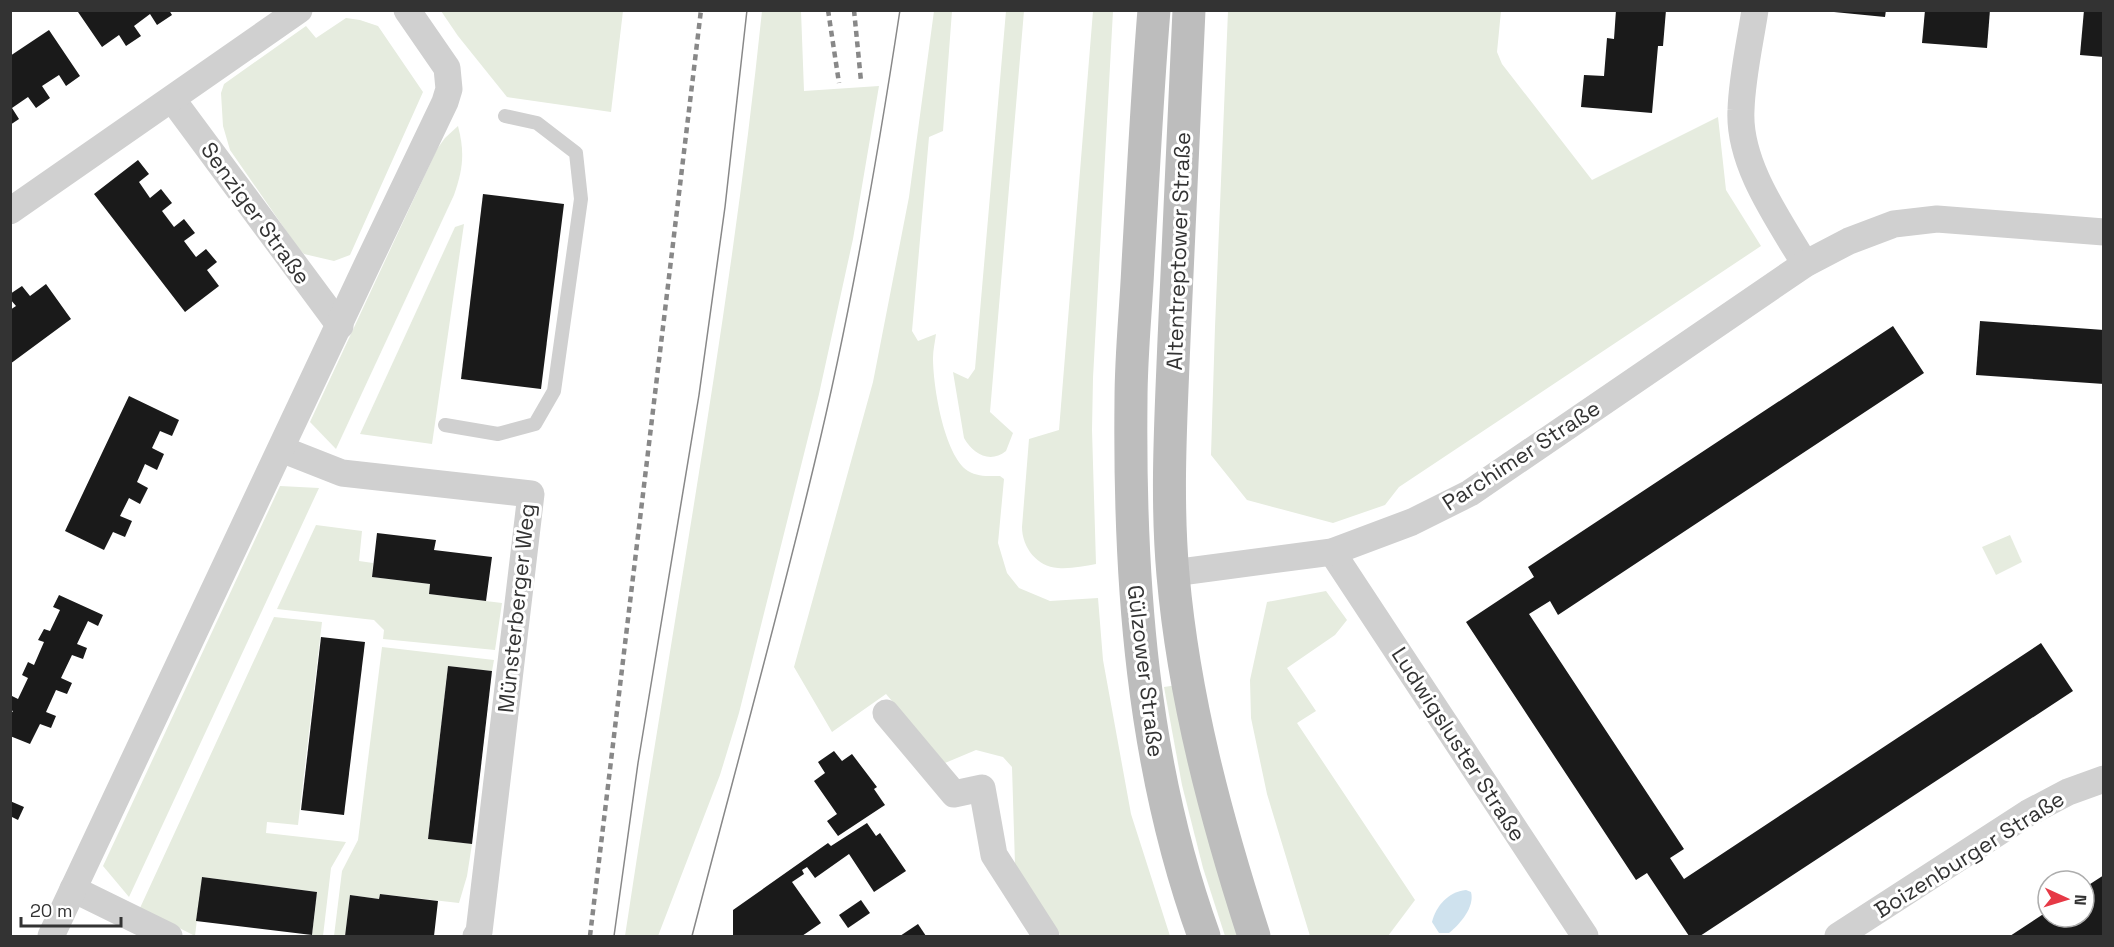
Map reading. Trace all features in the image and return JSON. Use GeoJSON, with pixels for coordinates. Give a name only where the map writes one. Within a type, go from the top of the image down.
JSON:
{"type":"FeatureCollection","features":[{"type":"Feature","properties":{"kind":"main road","name":"Altentreptower Straße"},"geometry":{"type":"LineString","coordinates":[[1131,398],[1154,10]]}},
{"type":"Feature","properties":{"kind":"main road","name":"Altentreptower Straße"},"geometry":{"type":"LineString","coordinates":[[1170,491],[1178,215],[1188,10]]}},
{"type":"Feature","properties":{"kind":"main road","name":"Gülzower Straße"},"geometry":{"type":"LineString","coordinates":[[1131,398],[1133,578],[1142,670],[1163,792],[1192,904],[1203,936]]}},
{"type":"Feature","properties":{"kind":"main road","name":"Gülzower Straße"},"geometry":{"type":"LineString","coordinates":[[1170,491],[1173,573],[1184,664],[1206,771],[1225,846],[1254,936]]}},
{"type":"Feature","properties":{"kind":"main road","name":"Parchimer Straße"},"geometry":{"type":"LineString","coordinates":[[1133,578],[1173,573]]}},
{"type":"Feature","properties":{"kind":"street"},"geometry":{"type":"LineString","coordinates":[[10,211],[299,10]]}},
{"type":"Feature","properties":{"kind":"street"},"geometry":{"type":"LineString","coordinates":[[51,936],[445,102],[448,89],[447,68],[407,10]]}},
{"type":"Feature","properties":{"kind":"street"},"geometry":{"type":"LineString","coordinates":[[1755,10],[1740,112],[1746,149],[1758,184],[1805,264]]}},
{"type":"Feature","properties":{"kind":"street","name":"Senziger Straße"},"geometry":{"type":"LineString","coordinates":[[172,99],[340,326]]}},
{"type":"Feature","properties":{"kind":"street","name":"Parchimer Straße"},"geometry":{"type":"LineString","coordinates":[[1173,573],[1332,552],[1412,522],[1470,493],[1805,264],[1850,241],[1894,224],[1937,219],[2103,232]]}},
{"type":"Feature","properties":{"kind":"street","name":"Münsterberger Weg"},"geometry":{"type":"LineString","coordinates":[[281,449],[342,473],[531,494],[479,932],[476,936]]}},
{"type":"Feature","properties":{"kind":"street","name":"Ludwigsluster Straße"},"geometry":{"type":"LineString","coordinates":[[1332,552],[1585,936]]}},
{"type":"Feature","properties":{"kind":"street"},"geometry":{"type":"LineString","coordinates":[[886,713],[954,794],[982,788],[994,855],[1046,936]]}},
{"type":"Feature","properties":{"kind":"street","name":"Boizenburger Straße"},"geometry":{"type":"LineString","coordinates":[[1838,936],[2028,813],[2068,792],[2103,778]]}},
{"type":"Feature","properties":{"kind":"street"},"geometry":{"type":"LineString","coordinates":[[73,889],[169,936]]}},
{"type":"Feature","properties":{"kind":"lane"},"geometry":{"type":"LineString","coordinates":[[445,425],[498,434],[535,424],[554,392],[581,199],[576,153],[537,123],[505,116]]}},
{"type":"Feature","properties":{"kind":"shaded area"},"geometry":{"type":"Polygon","coordinates":[[[441,11],[623,11],[611,112],[507,97],[441,11]]]}},
{"type":"Feature","properties":{"kind":"shaded area"},"geometry":{"type":"Polygon","coordinates":[[[762,11],[801,11],[804,91],[879,86],[853,239],[819,394],[739,713],[720,775],[658,936],[625,936],[717,359],[749,127],[762,11]]]}},
{"type":"Feature","properties":{"kind":"shaded area"},"geometry":{"type":"Polygon","coordinates":[[[934,11],[952,11],[943,131],[929,137],[912,331],[918,341],[936,334],[933,358],[935,385],[946,436],[952,451],[968,471],[984,476],[1000,476],[1004,479],[998,543],[1007,573],[1019,588],[1050,601],[1098,598],[1103,660],[1131,814],[1170,936],[1061,936],[1015,865],[1012,767],[1003,757],[976,750],[945,763],[886,694],[832,732],[794,667],[873,382],[909,197],[934,11]]]}},
{"type":"Feature","properties":{"kind":"shaded area"},"geometry":{"type":"Polygon","coordinates":[[[1006,11],[1024,11],[990,412],[1013,433],[1006,451],[994,457],[988,457],[977,453],[964,438],[953,372],[968,379],[975,369],[1006,11]]]}},
{"type":"Feature","properties":{"kind":"shaded area"},"geometry":{"type":"Polygon","coordinates":[[[1093,11],[1113,11],[1093,378],[1092,430],[1096,564],[1058,568],[1044,564],[1032,555],[1025,542],[1022,527],[1029,439],[1059,430],[1093,11]]]}},
{"type":"Feature","properties":{"kind":"shaded area"},"geometry":{"type":"Polygon","coordinates":[[[1228,11],[1501,11],[1497,52],[1502,64],[1592,180],[1718,117],[1726,190],[1761,246],[1399,487],[1385,505],[1333,523],[1247,500],[1211,455],[1228,11]]]}},
{"type":"Feature","properties":{"kind":"shaded area"},"geometry":{"type":"Polygon","coordinates":[[[346,18],[378,26],[423,92],[350,255],[334,261],[304,254],[298,248],[230,150],[223,126],[221,93],[224,84],[306,26],[316,38],[346,18]]]}},
{"type":"Feature","properties":{"kind":"shaded area"},"geometry":{"type":"Polygon","coordinates":[[[458,126],[462,145],[462,161],[454,195],[336,449],[310,422],[437,149],[458,126]]]}},
{"type":"Feature","properties":{"kind":"shaded area"},"geometry":{"type":"Polygon","coordinates":[[[464,224],[432,444],[360,434],[455,227],[464,224]]]}},
{"type":"Feature","properties":{"kind":"shaded area"},"geometry":{"type":"Polygon","coordinates":[[[280,486],[319,488],[129,897],[103,866],[280,486]]]}},
{"type":"Feature","properties":{"kind":"shaded area"},"geometry":{"type":"Polygon","coordinates":[[[316,525],[362,531],[359,561],[373,563],[372,577],[430,584],[429,594],[502,603],[495,650],[383,639],[384,630],[374,620],[277,609],[316,525]]]}},
{"type":"Feature","properties":{"kind":"shaded area"},"geometry":{"type":"Polygon","coordinates":[[[2010,535],[2022,562],[1996,575],[1982,547],[2010,535]]]}},
{"type":"Feature","properties":{"kind":"shaded area"},"geometry":{"type":"Polygon","coordinates":[[[1326,591],[1347,620],[1335,635],[1287,668],[1316,711],[1297,723],[1415,900],[1388,936],[1310,936],[1267,794],[1251,718],[1250,680],[1267,602],[1326,591]]]}},
{"type":"Feature","properties":{"kind":"shaded area"},"geometry":{"type":"Polygon","coordinates":[[[274,617],[322,622],[298,825],[267,822],[266,833],[346,842],[331,868],[323,936],[312,935],[317,892],[202,877],[195,936],[140,908],[274,617]]]}},
{"type":"Feature","properties":{"kind":"shaded area"},"geometry":{"type":"Polygon","coordinates":[[[382,647],[494,660],[492,671],[448,666],[428,838],[472,844],[467,876],[459,903],[380,894],[379,899],[350,895],[345,936],[334,936],[342,871],[358,840],[382,647]]]}},
{"type":"Feature","properties":{"kind":"shaded area"},"geometry":{"type":"Polygon","coordinates":[[[1177,685],[1238,936],[1225,936],[1203,868],[1182,785],[1164,687],[1177,685]]]}},
{"type":"Feature","properties":{"kind":"water"},"geometry":{"type":"Polygon","coordinates":[[[1466,890],[1471,892],[1472,898],[1466,915],[1449,933],[1439,933],[1432,922],[1436,911],[1448,897],[1466,890]]]}},
{"type":"Feature","properties":{"kind":"building"},"geometry":{"type":"Polygon","coordinates":[[[80,10],[169,10],[172,15],[157,25],[150,14],[134,26],[141,36],[126,46],[119,35],[102,47],[78,12],[80,10]]]}},
{"type":"Feature","properties":{"kind":"building"},"geometry":{"type":"Polygon","coordinates":[[[1616,10],[1666,10],[1663,46],[1658,46],[1652,113],[1581,107],[1584,75],[1604,76],[1607,38],[1614,39],[1616,10]]]}},
{"type":"Feature","properties":{"kind":"building"},"geometry":{"type":"Polygon","coordinates":[[[1834,10],[1886,10],[1885,17],[1834,12],[1834,10]]]}},
{"type":"Feature","properties":{"kind":"building"},"geometry":{"type":"Polygon","coordinates":[[[1925,10],[1990,10],[1987,48],[1922,43],[1925,10]]]}},
{"type":"Feature","properties":{"kind":"building"},"geometry":{"type":"Polygon","coordinates":[[[2084,10],[2104,10],[2104,57],[2080,55],[2084,10]]]}},
{"type":"Feature","properties":{"kind":"building"},"geometry":{"type":"Polygon","coordinates":[[[49,30],[80,76],[66,86],[59,75],[42,86],[50,98],[36,108],[28,97],[12,108],[19,119],[10,125],[10,56],[49,30]]]}},
{"type":"Feature","properties":{"kind":"building"},"geometry":{"type":"Polygon","coordinates":[[[138,160],[149,174],[139,182],[150,198],[161,189],[172,203],[162,211],[174,227],[184,219],[195,233],[184,241],[196,257],[206,249],[217,262],[207,270],[219,286],[185,312],[94,194],[138,160]]]}},
{"type":"Feature","properties":{"kind":"building"},"geometry":{"type":"Polygon","coordinates":[[[483,194],[564,204],[541,389],[461,379],[483,194]]]}},
{"type":"Feature","properties":{"kind":"building"},"geometry":{"type":"Polygon","coordinates":[[[46,284],[71,319],[10,364],[10,310],[16,306],[10,299],[10,294],[22,286],[30,296],[46,284]]]}},
{"type":"Feature","properties":{"kind":"building"},"geometry":{"type":"Polygon","coordinates":[[[1980,321],[2104,330],[2104,384],[1976,375],[1980,321]]]}},
{"type":"Feature","properties":{"kind":"building"},"geometry":{"type":"Polygon","coordinates":[[[1893,326],[1924,373],[1558,615],[1550,601],[1529,614],[1684,849],[1670,858],[1684,879],[2041,643],[2073,691],[1700,936],[1689,936],[1647,873],[1636,880],[1466,622],[1534,577],[1528,567],[1893,326]]]}},
{"type":"Feature","properties":{"kind":"building"},"geometry":{"type":"Polygon","coordinates":[[[129,396],[179,420],[172,436],[160,431],[152,448],[164,454],[157,470],[145,464],[137,482],[148,488],[140,504],[129,498],[120,516],[132,521],[125,537],[113,532],[104,550],[65,531],[129,396]]]}},
{"type":"Feature","properties":{"kind":"building"},"geometry":{"type":"Polygon","coordinates":[[[377,533],[436,540],[434,550],[492,557],[486,601],[429,594],[430,584],[372,577],[377,533]]]}},
{"type":"Feature","properties":{"kind":"building"},"geometry":{"type":"Polygon","coordinates":[[[59,595],[103,615],[98,626],[88,621],[77,644],[87,648],[83,659],[72,655],[61,678],[72,683],[67,694],[56,690],[46,712],[56,716],[51,728],[40,724],[30,744],[10,736],[10,715],[13,711],[10,710],[10,700],[12,696],[18,699],[28,678],[22,675],[28,662],[34,665],[44,642],[38,640],[44,629],[50,631],[60,610],[53,607],[59,595]]]}},
{"type":"Feature","properties":{"kind":"building"},"geometry":{"type":"Polygon","coordinates":[[[321,637],[365,642],[344,815],[301,810],[321,637]]]}},
{"type":"Feature","properties":{"kind":"building"},"geometry":{"type":"Polygon","coordinates":[[[448,666],[492,671],[472,844],[428,839],[448,666]]]}},
{"type":"Feature","properties":{"kind":"building"},"geometry":{"type":"Polygon","coordinates":[[[834,751],[842,761],[852,754],[877,787],[874,789],[885,805],[838,836],[827,821],[837,814],[814,781],[825,773],[818,762],[834,751]]]}},
{"type":"Feature","properties":{"kind":"building"},"geometry":{"type":"Polygon","coordinates":[[[10,801],[24,807],[18,820],[10,816],[10,801]]]}},
{"type":"Feature","properties":{"kind":"building"},"geometry":{"type":"Polygon","coordinates":[[[867,823],[876,836],[880,833],[906,871],[874,892],[849,854],[815,878],[807,867],[802,870],[804,874],[792,882],[821,923],[802,936],[733,936],[733,910],[828,843],[831,846],[867,823]]]}},
{"type":"Feature","properties":{"kind":"building"},"geometry":{"type":"Polygon","coordinates":[[[2104,875],[2104,936],[2010,936],[2036,919],[2036,929],[2096,929],[2096,880],[2104,875]]]}},
{"type":"Feature","properties":{"kind":"building"},"geometry":{"type":"Polygon","coordinates":[[[202,877],[317,892],[312,935],[196,921],[202,877]]]}},
{"type":"Feature","properties":{"kind":"building"},"geometry":{"type":"Polygon","coordinates":[[[380,894],[438,901],[434,936],[345,936],[350,895],[379,899],[380,894]]]}},
{"type":"Feature","properties":{"kind":"building"},"geometry":{"type":"Polygon","coordinates":[[[861,900],[870,913],[848,928],[839,915],[861,900]]]}},
{"type":"Feature","properties":{"kind":"building"},"geometry":{"type":"Polygon","coordinates":[[[918,924],[926,936],[900,936],[918,924]]]}},
{"type":"Feature","properties":{"kind":"tram line"},"geometry":{"type":"LineString","coordinates":[[614,936],[638,763],[699,395],[725,207],[747,10]]}},
{"type":"Feature","properties":{"kind":"tram line"},"geometry":{"type":"LineString","coordinates":[[692,936],[786,580],[828,405],[862,236],[900,10]]}},
{"type":"Feature","properties":{"kind":"railway"},"geometry":{"type":"LineString","coordinates":[[590,936],[701,10]]}},
{"type":"Feature","properties":{"kind":"railway"},"geometry":{"type":"LineString","coordinates":[[828,10],[839,83]]}},
{"type":"Feature","properties":{"kind":"railway"},"geometry":{"type":"LineString","coordinates":[[854,10],[861,81]]}}]}
